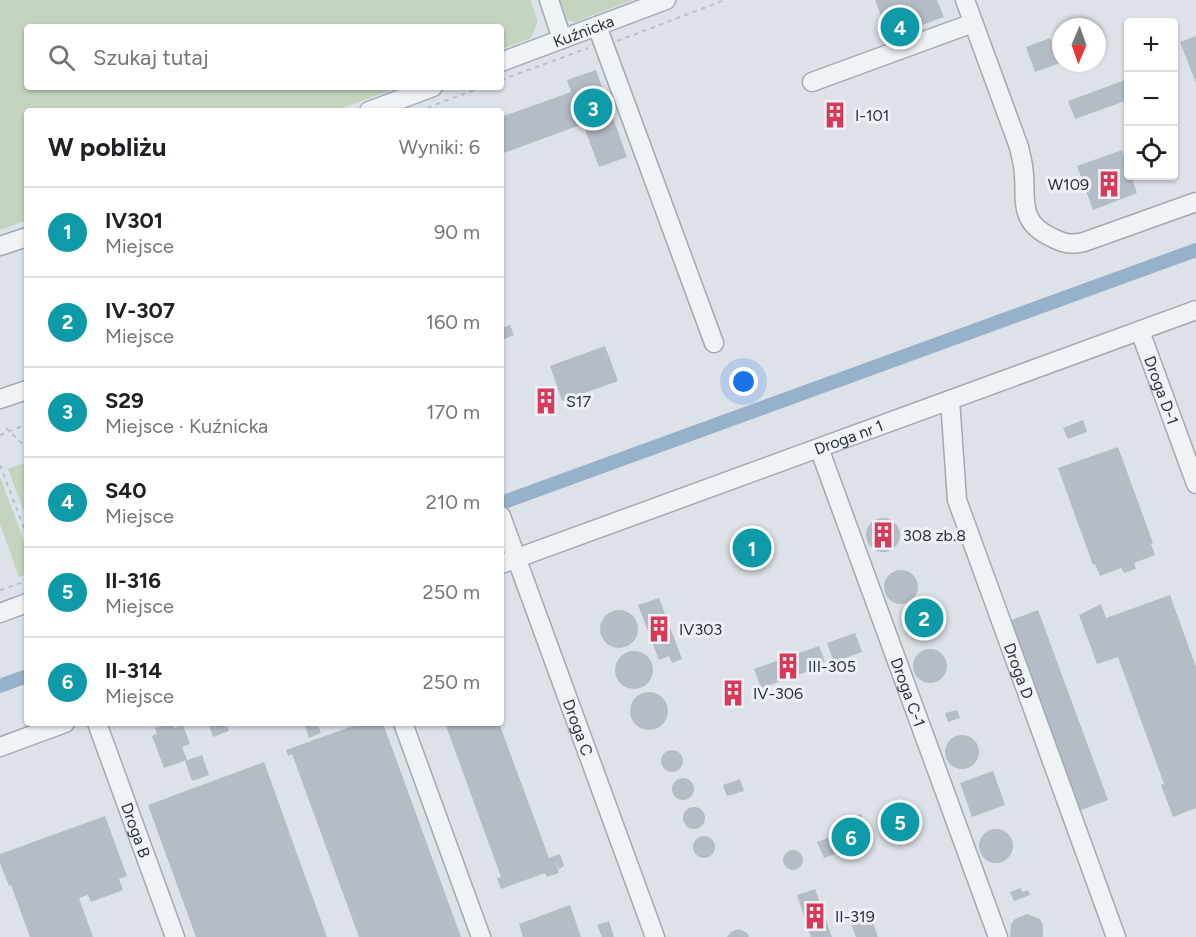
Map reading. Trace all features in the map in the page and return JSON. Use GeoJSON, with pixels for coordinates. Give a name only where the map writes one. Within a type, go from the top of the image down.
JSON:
{"type":"FeatureCollection","features":[{"type":"Feature","properties":{"kind":"street"},"geometry":{"type":"LineString","coordinates":[[549,0],[562,39]]}},
{"type":"Feature","properties":{"kind":"street","name":"Kuźnicka"},"geometry":{"type":"LineString","coordinates":[[504,61],[666,0]]}},
{"type":"Feature","properties":{"kind":"street"},"geometry":{"type":"LineString","coordinates":[[965,0],[1019,147],[1024,166],[1024,202],[1029,219],[1045,235],[1068,245],[1084,242],[1196,201]]}},
{"type":"Feature","properties":{"kind":"street"},"geometry":{"type":"LineString","coordinates":[[812,82],[973,23]]}},
{"type":"Feature","properties":{"kind":"street"},"geometry":{"type":"LineString","coordinates":[[597,26],[714,343]]}},
{"type":"Feature","properties":{"kind":"street"},"geometry":{"type":"LineString","coordinates":[[377,108],[425,90]]}},
{"type":"Feature","properties":{"kind":"street"},"geometry":{"type":"LineString","coordinates":[[0,246],[24,241]]}},
{"type":"Feature","properties":{"kind":"street","name":"Droga nr 1"},"geometry":{"type":"LineString","coordinates":[[509,561],[1196,310]]}},
{"type":"Feature","properties":{"kind":"street","name":"Droga D-1"},"geometry":{"type":"LineString","coordinates":[[1140,331],[1196,484]]}},
{"type":"Feature","properties":{"kind":"street"},"geometry":{"type":"LineString","coordinates":[[0,399],[24,391]]}},
{"type":"Feature","properties":{"kind":"street","name":"Droga D"},"geometry":{"type":"LineString","coordinates":[[950,400],[957,500],[1116,937]]}},
{"type":"Feature","properties":{"kind":"street","name":"Droga C-1"},"geometry":{"type":"LineString","coordinates":[[819,448],[998,937]]}},
{"type":"Feature","properties":{"kind":"street","name":"Droga C"},"geometry":{"type":"LineString","coordinates":[[504,530],[509,561],[655,937]]}},
{"type":"Feature","properties":{"kind":"street"},"geometry":{"type":"LineString","coordinates":[[0,613],[24,604]]}},
{"type":"Feature","properties":{"kind":"street"},"geometry":{"type":"LineString","coordinates":[[0,747],[57,726]]}},
{"type":"Feature","properties":{"kind":"street","name":"Droga B"},"geometry":{"type":"LineString","coordinates":[[98,726],[175,937]]}},
{"type":"Feature","properties":{"kind":"street"},"geometry":{"type":"LineString","coordinates":[[404,726],[481,937]]}},
{"type":"Feature","properties":{"kind":"path"},"geometry":{"type":"LineString","coordinates":[[504,79],[594,45],[614,42],[725,0]]}},
{"type":"Feature","properties":{"kind":"path"},"geometry":{"type":"LineString","coordinates":[[426,108],[474,90]]}},
{"type":"Feature","properties":{"kind":"path"},"geometry":{"type":"LineString","coordinates":[[0,435],[7,429],[24,425]]}},
{"type":"Feature","properties":{"kind":"path"},"geometry":{"type":"LineString","coordinates":[[7,429],[24,445]]}},
{"type":"Feature","properties":{"kind":"path"},"geometry":{"type":"LineString","coordinates":[[0,465],[24,528]]}},
{"type":"Feature","properties":{"kind":"path"},"geometry":{"type":"LineString","coordinates":[[0,590],[24,582]]}},
{"type":"Feature","properties":{"kind":"green space"},"geometry":{"type":"Polygon","coordinates":[[[0,0],[530,0],[538,21],[531,38],[504,48],[504,24],[24,24],[24,90],[391,90],[342,108],[24,108],[24,221],[0,230],[0,0]]]}},
{"type":"Feature","properties":{"kind":"green space"},"geometry":{"type":"Polygon","coordinates":[[[555,0],[633,0],[575,22],[562,19],[555,0]]]}},
{"type":"Feature","properties":{"kind":"green space"},"geometry":{"type":"Polygon","coordinates":[[[24,463],[24,512],[8,469],[24,463]]]}},
{"type":"Feature","properties":{"kind":"green space"},"geometry":{"type":"Polygon","coordinates":[[[0,477],[24,541],[24,575],[19,577],[0,524],[0,477]]]}},
{"type":"Feature","properties":{"kind":"building"},"geometry":{"type":"Polygon","coordinates":[[[875,0],[937,0],[944,17],[889,37],[875,0]]]}},
{"type":"Feature","properties":{"kind":"building"},"geometry":{"type":"Polygon","coordinates":[[[1196,36],[1196,83],[1180,42],[1196,36]]]}},
{"type":"Feature","properties":{"kind":"building"},"geometry":{"type":"Polygon","coordinates":[[[1050,38],[1052,66],[1035,72],[1026,47],[1050,38]]]}},
{"type":"Feature","properties":{"kind":"building"},"geometry":{"type":"Polygon","coordinates":[[[596,70],[627,157],[599,167],[583,124],[504,153],[504,116],[571,92],[567,80],[596,70]]]}},
{"type":"Feature","properties":{"kind":"building"},"geometry":{"type":"Polygon","coordinates":[[[1124,80],[1124,101],[1075,119],[1068,101],[1124,80]]]}},
{"type":"Feature","properties":{"kind":"building","name":"I-101"},"geometry":{"type":"Polygon","coordinates":[[[837,107],[842,118],[832,122],[827,111],[837,107]]]}},
{"type":"Feature","properties":{"kind":"building","name":"W109"},"geometry":{"type":"Polygon","coordinates":[[[1122,150],[1124,180],[1132,180],[1137,193],[1093,210],[1077,166],[1122,150]]]}},
{"type":"Feature","properties":{"kind":"building"},"geometry":{"type":"Polygon","coordinates":[[[510,325],[514,335],[504,339],[504,327],[510,325]]]}},
{"type":"Feature","properties":{"kind":"building"},"geometry":{"type":"Polygon","coordinates":[[[605,346],[618,381],[562,401],[550,366],[605,346]]]}},
{"type":"Feature","properties":{"kind":"building"},"geometry":{"type":"Polygon","coordinates":[[[1083,420],[1087,432],[1068,439],[1063,428],[1083,420]]]}},
{"type":"Feature","properties":{"kind":"building"},"geometry":{"type":"Polygon","coordinates":[[[1118,447],[1153,543],[1151,544],[1155,555],[1134,563],[1136,569],[1124,573],[1121,568],[1100,576],[1095,564],[1093,565],[1058,468],[1118,447]]]}},
{"type":"Feature","properties":{"kind":"building","name":"308 zb.8"},"geometry":{"type":"Polygon","coordinates":[[[883,518],[895,523],[900,535],[895,547],[883,552],[871,547],[866,535],[871,523],[883,518]]]}},
{"type":"Feature","properties":{"kind":"building"},"geometry":{"type":"Polygon","coordinates":[[[761,539],[765,550],[743,558],[739,547],[761,539]]]}},
{"type":"Feature","properties":{"kind":"building"},"geometry":{"type":"Polygon","coordinates":[[[901,570],[913,575],[918,587],[913,599],[901,604],[889,599],[884,587],[889,575],[901,570]]]}},
{"type":"Feature","properties":{"kind":"building"},"geometry":{"type":"Polygon","coordinates":[[[1170,595],[1196,667],[1196,808],[1173,817],[1161,785],[1164,784],[1118,657],[1097,664],[1079,615],[1101,604],[1106,618],[1170,595]]]}},
{"type":"Feature","properties":{"kind":"building","name":"IV303"},"geometry":{"type":"Polygon","coordinates":[[[659,598],[682,659],[672,663],[669,656],[659,660],[638,605],[659,598]]]}},
{"type":"Feature","properties":{"kind":"building"},"geometry":{"type":"Polygon","coordinates":[[[933,605],[939,622],[915,630],[909,614],[933,605]]]}},
{"type":"Feature","properties":{"kind":"building"},"geometry":{"type":"Polygon","coordinates":[[[619,610],[633,615],[638,629],[633,643],[619,648],[605,643],[600,629],[605,615],[619,610]]]}},
{"type":"Feature","properties":{"kind":"building"},"geometry":{"type":"Polygon","coordinates":[[[1038,610],[1108,800],[1078,811],[1009,621],[1038,610]]]}},
{"type":"Feature","properties":{"kind":"building"},"geometry":{"type":"Polygon","coordinates":[[[855,633],[862,652],[834,662],[827,643],[855,633]]]}},
{"type":"Feature","properties":{"kind":"building","name":"III-305"},"geometry":{"type":"Polygon","coordinates":[[[819,646],[825,662],[814,664],[815,669],[761,688],[754,669],[819,646]]]}},
{"type":"Feature","properties":{"kind":"building"},"geometry":{"type":"Polygon","coordinates":[[[930,649],[942,654],[947,666],[942,678],[930,683],[918,678],[913,666],[918,654],[930,649]]]}},
{"type":"Feature","properties":{"kind":"building"},"geometry":{"type":"Polygon","coordinates":[[[634,651],[648,656],[653,670],[648,684],[634,689],[620,684],[615,670],[620,656],[634,651]]]}},
{"type":"Feature","properties":{"kind":"building","name":"IV-306"},"geometry":{"type":"Polygon","coordinates":[[[729,684],[737,684],[742,689],[740,700],[729,702],[724,697],[724,689],[729,684]]]}},
{"type":"Feature","properties":{"kind":"building"},"geometry":{"type":"Polygon","coordinates":[[[649,692],[663,697],[668,711],[663,725],[649,730],[635,725],[630,711],[635,697],[649,692]]]}},
{"type":"Feature","properties":{"kind":"building"},"geometry":{"type":"Polygon","coordinates":[[[957,710],[960,718],[948,722],[945,713],[957,710]]]}},
{"type":"Feature","properties":{"kind":"building"},"geometry":{"type":"Polygon","coordinates":[[[183,726],[190,744],[182,747],[187,760],[164,768],[152,736],[157,734],[155,728],[183,726]]]}},
{"type":"Feature","properties":{"kind":"building"},"geometry":{"type":"Polygon","coordinates":[[[209,726],[227,726],[229,731],[213,737],[209,726]]]}},
{"type":"Feature","properties":{"kind":"building"},"geometry":{"type":"Polygon","coordinates":[[[305,726],[318,726],[321,733],[309,738],[305,726]]]}},
{"type":"Feature","properties":{"kind":"building"},"geometry":{"type":"Polygon","coordinates":[[[353,726],[384,726],[461,937],[359,937],[292,754],[288,756],[286,750],[353,726]]]}},
{"type":"Feature","properties":{"kind":"building"},"geometry":{"type":"Polygon","coordinates":[[[446,726],[500,726],[549,858],[560,854],[564,866],[559,869],[556,863],[559,873],[547,877],[545,873],[501,889],[497,878],[501,877],[446,726]]]}},
{"type":"Feature","properties":{"kind":"building"},"geometry":{"type":"Polygon","coordinates":[[[962,735],[974,740],[979,752],[974,764],[962,769],[950,764],[945,752],[950,740],[962,735]]]}},
{"type":"Feature","properties":{"kind":"building"},"geometry":{"type":"Polygon","coordinates":[[[672,750],[680,753],[683,761],[680,769],[672,772],[664,769],[661,761],[664,753],[672,750]]]}},
{"type":"Feature","properties":{"kind":"building"},"geometry":{"type":"Polygon","coordinates":[[[202,755],[209,775],[192,781],[185,761],[202,755]]]}},
{"type":"Feature","properties":{"kind":"building"},"geometry":{"type":"Polygon","coordinates":[[[264,762],[327,937],[196,937],[148,805],[264,762]]]}},
{"type":"Feature","properties":{"kind":"building"},"geometry":{"type":"Polygon","coordinates":[[[993,771],[1005,805],[972,817],[960,783],[993,771]]]}},
{"type":"Feature","properties":{"kind":"building"},"geometry":{"type":"Polygon","coordinates":[[[683,778],[691,781],[694,789],[691,797],[683,800],[675,797],[672,789],[675,781],[683,778]]]}},
{"type":"Feature","properties":{"kind":"building"},"geometry":{"type":"Polygon","coordinates":[[[740,779],[744,791],[727,796],[723,785],[740,779]]]}},
{"type":"Feature","properties":{"kind":"building"},"geometry":{"type":"Polygon","coordinates":[[[694,807],[702,810],[705,818],[702,826],[694,829],[686,826],[683,818],[686,810],[694,807]]]}},
{"type":"Feature","properties":{"kind":"building"},"geometry":{"type":"Polygon","coordinates":[[[908,809],[914,826],[891,834],[885,818],[908,809]]]}},
{"type":"Feature","properties":{"kind":"building"},"geometry":{"type":"Polygon","coordinates":[[[861,814],[871,841],[824,858],[817,842],[844,832],[840,822],[861,814]]]}},
{"type":"Feature","properties":{"kind":"building"},"geometry":{"type":"Polygon","coordinates":[[[105,816],[127,876],[119,879],[123,890],[91,902],[88,895],[79,898],[93,937],[30,937],[11,885],[9,886],[0,863],[0,854],[105,816]]]}},
{"type":"Feature","properties":{"kind":"building"},"geometry":{"type":"Polygon","coordinates":[[[996,829],[1008,834],[1013,846],[1008,858],[996,863],[984,858],[979,846],[984,834],[996,829]]]}},
{"type":"Feature","properties":{"kind":"building"},"geometry":{"type":"Polygon","coordinates":[[[704,836],[712,839],[715,847],[712,855],[704,858],[696,855],[693,847],[696,839],[704,836]]]}},
{"type":"Feature","properties":{"kind":"building"},"geometry":{"type":"Polygon","coordinates":[[[793,850],[800,853],[803,860],[800,867],[793,870],[786,867],[783,860],[786,853],[793,850]]]}},
{"type":"Feature","properties":{"kind":"building"},"geometry":{"type":"Polygon","coordinates":[[[1021,888],[1022,892],[1028,890],[1030,895],[1014,901],[1010,892],[1021,888]]]}},
{"type":"Feature","properties":{"kind":"building","name":"II-319"},"geometry":{"type":"Polygon","coordinates":[[[815,889],[832,937],[811,937],[797,895],[815,889]]]}},
{"type":"Feature","properties":{"kind":"building"},"geometry":{"type":"Polygon","coordinates":[[[570,905],[581,937],[523,937],[519,924],[570,905]]]}},
{"type":"Feature","properties":{"kind":"building"},"geometry":{"type":"Polygon","coordinates":[[[868,909],[878,937],[856,937],[848,916],[868,909]]]}},
{"type":"Feature","properties":{"kind":"building"},"geometry":{"type":"Polygon","coordinates":[[[1027,914],[1040,919],[1043,925],[1043,937],[1010,937],[1011,924],[1015,919],[1027,914]]]}},
{"type":"Feature","properties":{"kind":"building"},"geometry":{"type":"Polygon","coordinates":[[[609,921],[614,937],[602,937],[597,925],[609,921]]]}},
{"type":"Feature","properties":{"kind":"building"},"geometry":{"type":"Polygon","coordinates":[[[739,929],[747,933],[749,937],[727,937],[731,932],[739,929]]]}},
{"type":"Feature","properties":{"kind":"waterway"},"geometry":{"type":"LineString","coordinates":[[504,502],[1196,250]]}},
{"type":"Feature","properties":{"kind":"waterway"},"geometry":{"type":"LineString","coordinates":[[0,686],[24,677]]}},
{"type":"Feature","properties":{"kind":"place","name":"S40"},"geometry":{"type":"Point","coordinates":[900,27]}},
{"type":"Feature","properties":{"kind":"place","name":"S29"},"geometry":{"type":"Point","coordinates":[593,108]}},
{"type":"Feature","properties":{"kind":"place","name":"I-101"},"geometry":{"type":"Point","coordinates":[835,115]}},
{"type":"Feature","properties":{"kind":"place","name":"W109"},"geometry":{"type":"Point","coordinates":[1109,184]}},
{"type":"Feature","properties":{"kind":"place","name":"S17"},"geometry":{"type":"Point","coordinates":[546,401]}},
{"type":"Feature","properties":{"kind":"place","name":"308 zb.8"},"geometry":{"type":"Point","coordinates":[883,535]}},
{"type":"Feature","properties":{"kind":"place","name":"IV301"},"geometry":{"type":"Point","coordinates":[752,548]}},
{"type":"Feature","properties":{"kind":"place","name":"IV-307"},"geometry":{"type":"Point","coordinates":[924,618]}},
{"type":"Feature","properties":{"kind":"place","name":"IV303"},"geometry":{"type":"Point","coordinates":[659,629]}},
{"type":"Feature","properties":{"kind":"place","name":"III-305"},"geometry":{"type":"Point","coordinates":[788,666]}},
{"type":"Feature","properties":{"kind":"place","name":"IV-306"},"geometry":{"type":"Point","coordinates":[733,693]}},
{"type":"Feature","properties":{"kind":"place","name":"II-316"},"geometry":{"type":"Point","coordinates":[900,822]}},
{"type":"Feature","properties":{"kind":"place","name":"II-314"},"geometry":{"type":"Point","coordinates":[851,837]}},
{"type":"Feature","properties":{"kind":"place","name":"II-319"},"geometry":{"type":"Point","coordinates":[815,916]}}]}
